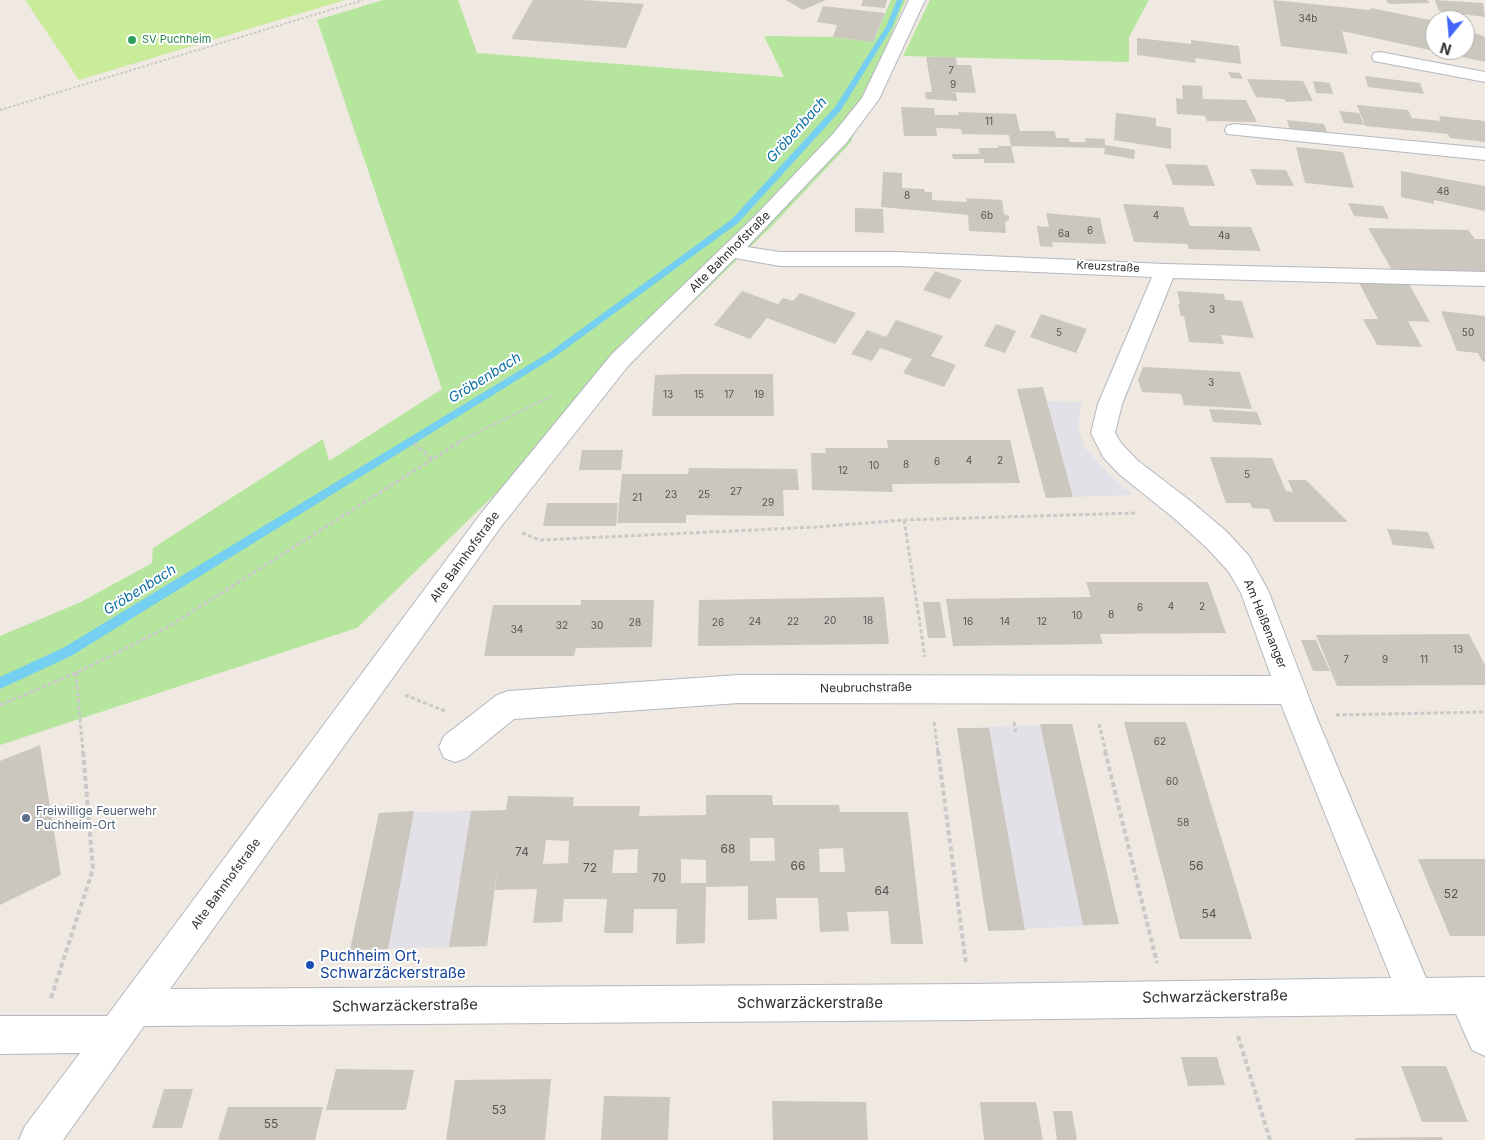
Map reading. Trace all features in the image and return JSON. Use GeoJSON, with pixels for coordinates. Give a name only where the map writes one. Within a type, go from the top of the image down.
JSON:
{"type":"FeatureCollection","features":[{"type":"Feature","properties":{"kind":"street","name":"Alte Bahnhofstraße"},"geometry":{"type":"LineString","coordinates":[[39,1140],[124,1021],[492,520],[620,360],[732,251],[840,138],[870,99],[917,0]]}},
{"type":"Feature","properties":{"kind":"street"},"geometry":{"type":"LineString","coordinates":[[1380,56],[1485,77]]}},
{"type":"Feature","properties":{"kind":"street"},"geometry":{"type":"LineString","coordinates":[[1234,130],[1485,154]]}},
{"type":"Feature","properties":{"kind":"street","name":"Kreuzstraße"},"geometry":{"type":"LineString","coordinates":[[732,251],[780,260],[908,259],[1165,271],[1485,279]]}},
{"type":"Feature","properties":{"kind":"street","name":"Am Heißenanger"},"geometry":{"type":"LineString","coordinates":[[1165,271],[1110,404],[1103,433],[1112,450],[1128,467],[1184,511],[1239,564],[1254,590],[1296,703],[1415,994]]}},
{"type":"Feature","properties":{"kind":"street","name":"Neubruchstraße"},"geometry":{"type":"LineString","coordinates":[[455,747],[508,706],[739,689],[1091,688],[1296,703]]}},
{"type":"Feature","properties":{"kind":"street","name":"Schwarzäckerstraße"},"geometry":{"type":"LineString","coordinates":[[0,1035],[39,1034],[124,1021],[1165,998],[1415,994],[1476,995]]}},
{"type":"Feature","properties":{"kind":"street"},"geometry":{"type":"LineString","coordinates":[[1476,995],[1485,1037]]}},
{"type":"Feature","properties":{"kind":"path"},"geometry":{"type":"LineString","coordinates":[[0,110],[363,0]]}},
{"type":"Feature","properties":{"kind":"path"},"geometry":{"type":"LineString","coordinates":[[0,705],[76,672],[168,627],[455,444],[559,391]]}},
{"type":"Feature","properties":{"kind":"path"},"geometry":{"type":"LineString","coordinates":[[414,443],[432,458]]}},
{"type":"Feature","properties":{"kind":"path"},"geometry":{"type":"LineString","coordinates":[[492,520],[540,540],[816,527],[904,520],[1184,511]]}},
{"type":"Feature","properties":{"kind":"path"},"geometry":{"type":"LineString","coordinates":[[904,520],[930,688],[971,1002]]}},
{"type":"Feature","properties":{"kind":"path"},"geometry":{"type":"LineString","coordinates":[[39,1034],[93,869],[76,672]]}},
{"type":"Feature","properties":{"kind":"path"},"geometry":{"type":"LineString","coordinates":[[374,682],[444,711],[453,710]]}},
{"type":"Feature","properties":{"kind":"path"},"geometry":{"type":"LineString","coordinates":[[1091,688],[1165,998]]}},
{"type":"Feature","properties":{"kind":"path"},"geometry":{"type":"LineString","coordinates":[[1296,703],[1485,712]]}},
{"type":"Feature","properties":{"kind":"path"},"geometry":{"type":"LineString","coordinates":[[1226,997],[1270,1140]]}},
{"type":"Feature","properties":{"kind":"shaded area"},"geometry":{"type":"Polygon","coordinates":[[[1021,401],[1082,402],[1078,427],[1085,448],[1112,477],[1133,495],[1046,498],[1021,401]]]}},
{"type":"Feature","properties":{"kind":"shaded area"},"geometry":{"type":"Polygon","coordinates":[[[1072,724],[1119,924],[988,931],[957,728],[1072,724]]]}},
{"type":"Feature","properties":{"kind":"shaded area"},"geometry":{"type":"Polygon","coordinates":[[[506,810],[487,946],[350,950],[379,813],[506,810]]]}},
{"type":"Feature","properties":{"kind":"green space","name":"SV Puchheim"},"geometry":{"type":"Polygon","coordinates":[[[25,0],[345,0],[79,80],[25,0]]]}},
{"type":"Feature","properties":{"kind":"green space"},"geometry":{"type":"Polygon","coordinates":[[[383,0],[458,0],[477,53],[784,77],[764,36],[833,37],[873,42],[891,0],[906,0],[880,60],[851,142],[771,227],[357,628],[0,745],[0,636],[79,603],[152,563],[153,548],[323,439],[329,461],[442,389],[317,20],[383,0]]]}},
{"type":"Feature","properties":{"kind":"green space"},"geometry":{"type":"Polygon","coordinates":[[[930,0],[1149,0],[1129,37],[1129,62],[903,56],[930,0]]]}},
{"type":"Feature","properties":{"kind":"building"},"geometry":{"type":"Polygon","coordinates":[[[533,0],[582,0],[644,4],[626,48],[511,39],[533,0]]]}},
{"type":"Feature","properties":{"kind":"building"},"geometry":{"type":"Polygon","coordinates":[[[786,0],[826,0],[803,10],[786,0]]]}},
{"type":"Feature","properties":{"kind":"building"},"geometry":{"type":"Polygon","coordinates":[[[863,0],[887,0],[885,8],[861,6],[863,0]]]}},
{"type":"Feature","properties":{"kind":"building"},"geometry":{"type":"Polygon","coordinates":[[[1273,0],[1370,10],[1371,8],[1425,19],[1425,49],[1342,31],[1348,54],[1281,46],[1273,0]]]}},
{"type":"Feature","properties":{"kind":"building"},"geometry":{"type":"Polygon","coordinates":[[[1386,0],[1427,0],[1430,3],[1389,4],[1386,0]]]}},
{"type":"Feature","properties":{"kind":"building"},"geometry":{"type":"Polygon","coordinates":[[[1435,0],[1483,3],[1485,17],[1475,16],[1475,10],[1439,10],[1435,0]]]}},
{"type":"Feature","properties":{"kind":"building"},"geometry":{"type":"Polygon","coordinates":[[[823,6],[885,13],[873,42],[833,37],[837,25],[817,22],[823,6]]]}},
{"type":"Feature","properties":{"kind":"building"},"geometry":{"type":"Polygon","coordinates":[[[1475,34],[1485,37],[1485,62],[1475,60],[1475,34]]]}},
{"type":"Feature","properties":{"kind":"building"},"geometry":{"type":"Polygon","coordinates":[[[1137,38],[1191,44],[1191,40],[1239,46],[1241,64],[1195,58],[1196,63],[1137,55],[1137,38]]]}},
{"type":"Feature","properties":{"kind":"building"},"geometry":{"type":"Polygon","coordinates":[[[926,57],[956,57],[957,65],[971,65],[976,93],[948,92],[956,93],[957,101],[926,99],[925,92],[932,92],[926,57]]]}},
{"type":"Feature","properties":{"kind":"building"},"geometry":{"type":"Polygon","coordinates":[[[1228,72],[1240,73],[1243,79],[1231,78],[1228,72]]]}},
{"type":"Feature","properties":{"kind":"building"},"geometry":{"type":"Polygon","coordinates":[[[1365,76],[1420,83],[1424,94],[1368,87],[1365,76]]]}},
{"type":"Feature","properties":{"kind":"building"},"geometry":{"type":"Polygon","coordinates":[[[1247,79],[1303,81],[1313,101],[1286,102],[1284,99],[1256,97],[1247,79]]]}},
{"type":"Feature","properties":{"kind":"building"},"geometry":{"type":"Polygon","coordinates":[[[1313,81],[1330,83],[1333,94],[1316,93],[1313,81]]]}},
{"type":"Feature","properties":{"kind":"building"},"geometry":{"type":"Polygon","coordinates":[[[1182,85],[1202,86],[1203,99],[1246,100],[1257,122],[1207,121],[1205,116],[1177,114],[1176,98],[1183,99],[1182,85]]]}},
{"type":"Feature","properties":{"kind":"building"},"geometry":{"type":"Polygon","coordinates":[[[1357,105],[1408,110],[1412,118],[1441,121],[1439,116],[1485,121],[1485,142],[1450,138],[1448,134],[1365,126],[1357,105]]]}},
{"type":"Feature","properties":{"kind":"building"},"geometry":{"type":"Polygon","coordinates":[[[901,107],[934,108],[935,115],[959,115],[958,112],[1016,114],[1020,131],[1055,131],[1056,138],[1068,138],[1070,142],[1086,142],[1085,138],[1105,139],[1105,145],[1135,150],[1134,159],[1104,154],[1105,148],[1011,146],[1009,135],[962,134],[961,129],[936,128],[937,136],[904,136],[901,107]]]}},
{"type":"Feature","properties":{"kind":"building"},"geometry":{"type":"Polygon","coordinates":[[[1339,111],[1359,113],[1364,125],[1344,123],[1339,111]]]}},
{"type":"Feature","properties":{"kind":"building"},"geometry":{"type":"Polygon","coordinates":[[[1116,113],[1156,118],[1156,126],[1171,128],[1171,149],[1114,140],[1116,113]]]}},
{"type":"Feature","properties":{"kind":"building"},"geometry":{"type":"Polygon","coordinates":[[[1287,120],[1324,124],[1328,134],[1290,131],[1287,120]]]}},
{"type":"Feature","properties":{"kind":"building"},"geometry":{"type":"Polygon","coordinates":[[[998,146],[1011,146],[1015,163],[984,163],[984,159],[953,159],[952,154],[980,154],[978,148],[998,148],[998,146]]]}},
{"type":"Feature","properties":{"kind":"building"},"geometry":{"type":"Polygon","coordinates":[[[1296,147],[1343,152],[1354,188],[1305,183],[1296,147]]]}},
{"type":"Feature","properties":{"kind":"building"},"geometry":{"type":"Polygon","coordinates":[[[1165,164],[1207,165],[1215,186],[1173,185],[1165,164]]]}},
{"type":"Feature","properties":{"kind":"building"},"geometry":{"type":"Polygon","coordinates":[[[1250,169],[1286,170],[1294,186],[1257,185],[1250,169]]]}},
{"type":"Feature","properties":{"kind":"building"},"geometry":{"type":"Polygon","coordinates":[[[1401,171],[1485,186],[1485,211],[1434,200],[1434,204],[1401,197],[1401,171]]]}},
{"type":"Feature","properties":{"kind":"building"},"geometry":{"type":"Polygon","coordinates":[[[883,172],[902,173],[902,188],[924,189],[925,192],[932,192],[932,200],[967,202],[966,198],[1002,200],[1004,214],[1009,216],[1009,220],[1005,222],[1006,233],[969,231],[968,215],[881,207],[883,172]]]}},
{"type":"Feature","properties":{"kind":"building"},"geometry":{"type":"Polygon","coordinates":[[[1348,203],[1383,206],[1389,219],[1354,216],[1348,203]]]}},
{"type":"Feature","properties":{"kind":"building"},"geometry":{"type":"Polygon","coordinates":[[[1123,204],[1183,207],[1190,226],[1251,227],[1261,251],[1189,249],[1187,244],[1134,242],[1123,204]]]}},
{"type":"Feature","properties":{"kind":"building"},"geometry":{"type":"Polygon","coordinates":[[[855,208],[883,209],[884,233],[855,232],[855,208]]]}},
{"type":"Feature","properties":{"kind":"building"},"geometry":{"type":"Polygon","coordinates":[[[1046,213],[1100,218],[1106,244],[1052,242],[1053,247],[1040,246],[1037,226],[1049,227],[1046,213]]]}},
{"type":"Feature","properties":{"kind":"building"},"geometry":{"type":"Polygon","coordinates":[[[1368,228],[1468,230],[1475,239],[1485,239],[1485,271],[1392,270],[1368,228]]]}},
{"type":"Feature","properties":{"kind":"building"},"geometry":{"type":"Polygon","coordinates":[[[935,271],[962,280],[950,299],[923,290],[935,271]]]}},
{"type":"Feature","properties":{"kind":"building"},"geometry":{"type":"Polygon","coordinates":[[[1359,283],[1409,284],[1430,322],[1408,321],[1422,347],[1377,345],[1363,319],[1378,319],[1359,283]]]}},
{"type":"Feature","properties":{"kind":"building"},"geometry":{"type":"Polygon","coordinates":[[[742,291],[778,304],[783,298],[793,301],[800,293],[856,313],[835,344],[767,318],[771,313],[750,339],[714,325],[742,291]]]}},
{"type":"Feature","properties":{"kind":"building"},"geometry":{"type":"Polygon","coordinates":[[[1177,291],[1224,294],[1225,300],[1242,301],[1254,338],[1221,335],[1224,344],[1189,342],[1184,316],[1181,316],[1178,304],[1180,304],[1177,291]]]}},
{"type":"Feature","properties":{"kind":"building"},"geometry":{"type":"Polygon","coordinates":[[[1441,311],[1485,316],[1485,362],[1482,361],[1478,353],[1457,351],[1441,311]]]}},
{"type":"Feature","properties":{"kind":"building"},"geometry":{"type":"Polygon","coordinates":[[[1041,314],[1087,329],[1076,353],[1030,337],[1041,314]]]}},
{"type":"Feature","properties":{"kind":"building"},"geometry":{"type":"Polygon","coordinates":[[[896,320],[943,336],[931,356],[956,365],[944,387],[903,373],[912,359],[880,348],[872,361],[851,354],[867,330],[886,337],[896,320]]]}},
{"type":"Feature","properties":{"kind":"building"},"geometry":{"type":"Polygon","coordinates":[[[996,324],[1016,331],[1005,353],[984,346],[996,324]]]}},
{"type":"Feature","properties":{"kind":"building"},"geometry":{"type":"Polygon","coordinates":[[[1143,367],[1240,372],[1252,409],[1184,405],[1181,394],[1142,392],[1138,380],[1143,367]]]}},
{"type":"Feature","properties":{"kind":"building"},"geometry":{"type":"Polygon","coordinates":[[[773,374],[774,416],[652,416],[655,375],[773,374]]]}},
{"type":"Feature","properties":{"kind":"building"},"geometry":{"type":"Polygon","coordinates":[[[1043,387],[1073,497],[1046,498],[1017,389],[1043,387]]]}},
{"type":"Feature","properties":{"kind":"building"},"geometry":{"type":"Polygon","coordinates":[[[1209,409],[1257,412],[1262,425],[1213,422],[1209,409]]]}},
{"type":"Feature","properties":{"kind":"building"},"geometry":{"type":"Polygon","coordinates":[[[887,440],[1010,440],[1020,483],[892,484],[893,492],[812,490],[811,453],[826,453],[825,448],[888,448],[887,440]]]}},
{"type":"Feature","properties":{"kind":"building"},"geometry":{"type":"Polygon","coordinates":[[[582,450],[623,450],[621,470],[579,470],[582,450]]]}},
{"type":"Feature","properties":{"kind":"building"},"geometry":{"type":"Polygon","coordinates":[[[1210,457],[1272,458],[1286,491],[1293,492],[1288,480],[1306,480],[1348,522],[1274,522],[1269,509],[1252,508],[1250,503],[1226,503],[1210,457]]]}},
{"type":"Feature","properties":{"kind":"building"},"geometry":{"type":"Polygon","coordinates":[[[689,468],[797,469],[799,490],[783,490],[784,516],[686,515],[686,523],[617,523],[622,474],[688,474],[689,468]]]}},
{"type":"Feature","properties":{"kind":"building"},"geometry":{"type":"Polygon","coordinates":[[[547,503],[618,503],[616,526],[543,526],[547,503]]]}},
{"type":"Feature","properties":{"kind":"building"},"geometry":{"type":"Polygon","coordinates":[[[1387,529],[1428,532],[1435,549],[1393,545],[1387,529]]]}},
{"type":"Feature","properties":{"kind":"building"},"geometry":{"type":"Polygon","coordinates":[[[1086,582],[1208,582],[1226,633],[1100,634],[1103,644],[953,646],[946,599],[1091,597],[1086,582]]]}},
{"type":"Feature","properties":{"kind":"building"},"geometry":{"type":"Polygon","coordinates":[[[884,597],[889,644],[698,646],[699,600],[884,597]]]}},
{"type":"Feature","properties":{"kind":"building"},"geometry":{"type":"Polygon","coordinates":[[[581,600],[654,600],[652,647],[576,648],[574,656],[484,656],[493,605],[581,605],[581,600]]]}},
{"type":"Feature","properties":{"kind":"building"},"geometry":{"type":"Polygon","coordinates":[[[923,602],[940,602],[946,638],[928,638],[923,602]]]}},
{"type":"Feature","properties":{"kind":"building"},"geometry":{"type":"Polygon","coordinates":[[[1469,634],[1485,665],[1485,685],[1337,686],[1316,635],[1469,634]]]}},
{"type":"Feature","properties":{"kind":"building"},"geometry":{"type":"Polygon","coordinates":[[[1301,640],[1316,640],[1330,671],[1313,671],[1301,640]]]}},
{"type":"Feature","properties":{"kind":"building"},"geometry":{"type":"Polygon","coordinates":[[[1124,722],[1186,722],[1252,939],[1180,939],[1124,722]]]}},
{"type":"Feature","properties":{"kind":"building"},"geometry":{"type":"Polygon","coordinates":[[[1040,724],[1072,724],[1119,924],[1083,925],[1040,724]]]}},
{"type":"Feature","properties":{"kind":"building"},"geometry":{"type":"Polygon","coordinates":[[[957,728],[989,728],[1025,930],[988,931],[957,728]]]}},
{"type":"Feature","properties":{"kind":"building","name":"Freiwillige Feuerwehr Puchheim-Ort"},"geometry":{"type":"Polygon","coordinates":[[[40,745],[61,875],[0,905],[0,761],[40,745]]]}},
{"type":"Feature","properties":{"kind":"building"},"geometry":{"type":"Polygon","coordinates":[[[706,795],[772,795],[773,805],[839,805],[840,812],[908,812],[923,944],[891,944],[888,911],[847,912],[849,931],[820,932],[818,898],[776,898],[777,919],[748,920],[748,886],[706,887],[705,943],[676,944],[677,909],[634,909],[633,933],[604,933],[607,899],[564,899],[562,922],[533,923],[537,889],[495,890],[498,864],[487,946],[449,947],[471,811],[506,810],[508,796],[574,797],[573,806],[640,806],[639,816],[706,815],[706,795]],[[750,838],[750,861],[775,861],[774,838],[750,838]],[[546,840],[543,864],[568,863],[569,841],[546,840]],[[843,848],[819,849],[820,872],[845,872],[843,848]],[[638,849],[614,850],[612,873],[637,873],[638,849]],[[681,859],[681,883],[706,883],[706,860],[681,859]]]}},
{"type":"Feature","properties":{"kind":"building"},"geometry":{"type":"Polygon","coordinates":[[[414,811],[388,949],[350,950],[379,813],[414,811]]]}},
{"type":"Feature","properties":{"kind":"building"},"geometry":{"type":"Polygon","coordinates":[[[1418,859],[1485,859],[1485,936],[1450,936],[1418,859]]]}},
{"type":"Feature","properties":{"kind":"building"},"geometry":{"type":"Polygon","coordinates":[[[1181,1057],[1217,1057],[1225,1085],[1188,1086],[1181,1057]]]}},
{"type":"Feature","properties":{"kind":"building"},"geometry":{"type":"Polygon","coordinates":[[[1401,1066],[1446,1066],[1468,1122],[1422,1122],[1401,1066]]]}},
{"type":"Feature","properties":{"kind":"building"},"geometry":{"type":"Polygon","coordinates":[[[336,1069],[414,1070],[406,1110],[326,1110],[336,1069]]]}},
{"type":"Feature","properties":{"kind":"building"},"geometry":{"type":"Polygon","coordinates":[[[551,1079],[545,1140],[446,1140],[455,1080],[551,1079]]]}},
{"type":"Feature","properties":{"kind":"building"},"geometry":{"type":"Polygon","coordinates":[[[164,1089],[193,1089],[182,1128],[152,1128],[164,1089]]]}},
{"type":"Feature","properties":{"kind":"building"},"geometry":{"type":"Polygon","coordinates":[[[604,1096],[670,1097],[668,1140],[601,1140],[604,1096]]]}},
{"type":"Feature","properties":{"kind":"building"},"geometry":{"type":"Polygon","coordinates":[[[772,1101],[866,1102],[868,1140],[773,1140],[772,1101]]]}},
{"type":"Feature","properties":{"kind":"building"},"geometry":{"type":"Polygon","coordinates":[[[980,1102],[1036,1102],[1043,1140],[984,1140],[980,1102]]]}},
{"type":"Feature","properties":{"kind":"building"},"geometry":{"type":"Polygon","coordinates":[[[228,1107],[323,1107],[315,1140],[218,1140],[228,1107]]]}},
{"type":"Feature","properties":{"kind":"building"},"geometry":{"type":"Polygon","coordinates":[[[1053,1111],[1072,1111],[1077,1140],[1057,1140],[1053,1111]]]}},
{"type":"Feature","properties":{"kind":"building"},"geometry":{"type":"Polygon","coordinates":[[[1442,1137],[1443,1140],[1355,1140],[1355,1138],[1442,1137]]]}},
{"type":"Feature","properties":{"kind":"waterway","name":"Gröbenbach"},"geometry":{"type":"LineString","coordinates":[[0,683],[67,652],[553,354],[735,221],[838,108],[889,27],[900,0]]}},
{"type":"Feature","properties":{"kind":"place","name":"SV Puchheim"},"geometry":{"type":"Point","coordinates":[132,40]}},
{"type":"Feature","properties":{"kind":"place","name":"Freiwillige Feuerwehr Puchheim-Ort"},"geometry":{"type":"Point","coordinates":[26,818]}},
{"type":"Feature","properties":{"kind":"place","name":"Puchheim Ort, Schwarzäckerstraße"},"geometry":{"type":"Point","coordinates":[310,965]}}]}
